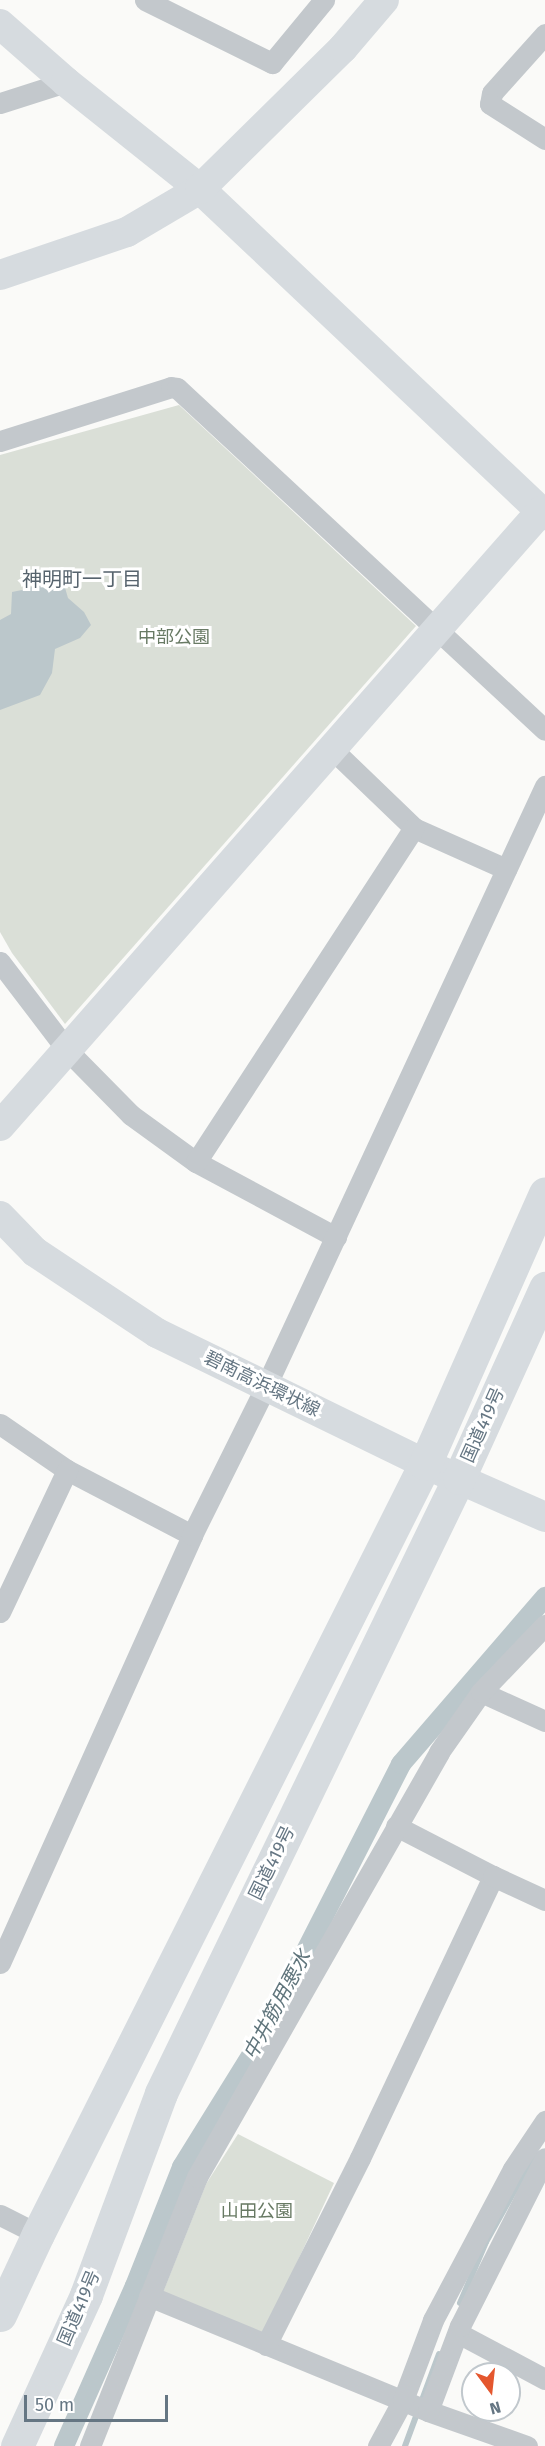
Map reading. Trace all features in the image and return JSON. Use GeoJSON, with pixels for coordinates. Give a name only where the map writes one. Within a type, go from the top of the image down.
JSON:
{"type":"FeatureCollection","features":[{"type":"Feature","properties":{"kind":"highway","name":"国道419号"},"geometry":{"type":"LineString","coordinates":[[0,2315],[38,2234],[424,1464],[545,1193]]}},
{"type":"Feature","properties":{"kind":"highway","name":"国道419号"},"geometry":{"type":"LineString","coordinates":[[17,2446],[86,2295],[161,2093],[459,1478],[545,1288]]}},
{"type":"Feature","properties":{"kind":"street"},"geometry":{"type":"LineString","coordinates":[[145,0],[272,63],[324,0]]}},
{"type":"Feature","properties":{"kind":"street"},"geometry":{"type":"LineString","coordinates":[[0,275],[127,232],[200,189],[343,48],[384,0]]}},
{"type":"Feature","properties":{"kind":"street"},"geometry":{"type":"LineString","coordinates":[[0,24],[66,81],[200,189],[544,510],[0,1126]]}},
{"type":"Feature","properties":{"kind":"street"},"geometry":{"type":"LineString","coordinates":[[545,34],[492,93],[490,104],[545,139]]}},
{"type":"Feature","properties":{"kind":"street"},"geometry":{"type":"LineString","coordinates":[[0,103],[66,81]]}},
{"type":"Feature","properties":{"kind":"street"},"geometry":{"type":"LineString","coordinates":[[0,441],[171,387],[177,388],[545,730]]}},
{"type":"Feature","properties":{"kind":"street"},"geometry":{"type":"LineString","coordinates":[[332,749],[414,828],[506,869]]}},
{"type":"Feature","properties":{"kind":"street"},"geometry":{"type":"LineString","coordinates":[[0,1963],[192,1535],[336,1238],[545,786]]}},
{"type":"Feature","properties":{"kind":"street"},"geometry":{"type":"LineString","coordinates":[[196,1162],[414,828]]}},
{"type":"Feature","properties":{"kind":"street"},"geometry":{"type":"LineString","coordinates":[[0,962],[67,1050],[131,1115],[196,1162],[336,1238]]}},
{"type":"Feature","properties":{"kind":"street","name":"碧南高浜環状線"},"geometry":{"type":"LineString","coordinates":[[0,1216],[35,1252],[157,1333],[424,1464],[545,1517]]}},
{"type":"Feature","properties":{"kind":"street"},"geometry":{"type":"LineString","coordinates":[[0,1424],[67,1470],[192,1535]]}},
{"type":"Feature","properties":{"kind":"street"},"geometry":{"type":"LineString","coordinates":[[0,1612],[67,1470]]}},
{"type":"Feature","properties":{"kind":"street"},"geometry":{"type":"LineString","coordinates":[[91,2446],[197,2177],[439,1752],[481,1692],[545,1625]]}},
{"type":"Feature","properties":{"kind":"street"},"geometry":{"type":"LineString","coordinates":[[481,1692],[545,1721]]}},
{"type":"Feature","properties":{"kind":"street"},"geometry":{"type":"LineString","coordinates":[[396,1827],[545,1900]]}},
{"type":"Feature","properties":{"kind":"street"},"geometry":{"type":"LineString","coordinates":[[267,2345],[360,2158],[493,1876]]}},
{"type":"Feature","properties":{"kind":"street"},"geometry":{"type":"LineString","coordinates":[[378,2446],[405,2400],[433,2320],[513,2169],[545,2121]]}},
{"type":"Feature","properties":{"kind":"street"},"geometry":{"type":"LineString","coordinates":[[427,2410],[458,2333],[545,2158]]}},
{"type":"Feature","properties":{"kind":"street"},"geometry":{"type":"LineString","coordinates":[[0,2215],[38,2234]]}},
{"type":"Feature","properties":{"kind":"street"},"geometry":{"type":"LineString","coordinates":[[149,2296],[427,2410],[527,2446]]}},
{"type":"Feature","properties":{"kind":"street"},"geometry":{"type":"LineString","coordinates":[[458,2333],[545,2379]]}},
{"type":"Feature","properties":{"kind":"green space","name":"中部公園"},"geometry":{"type":"Polygon","coordinates":[[[179,405],[416,626],[65,1024],[12,953],[0,932],[0,455],[179,405]]]}},
{"type":"Feature","properties":{"kind":"green space","name":"山田公園"},"geometry":{"type":"Polygon","coordinates":[[[238,2134],[334,2183],[264,2333],[163,2292],[206,2184],[238,2134]]]}},
{"type":"Feature","properties":{"kind":"shaded area"},"geometry":{"type":"Polygon","coordinates":[[[61,574],[68,598],[84,612],[91,625],[80,638],[55,649],[52,673],[40,695],[0,710],[0,620],[11,614],[12,592],[27,589],[61,574]]]}},
{"type":"Feature","properties":{"kind":"waterway","name":"中井筋用悪水"},"geometry":{"type":"LineString","coordinates":[[64,2446],[135,2286],[182,2167],[259,2043],[401,1764],[545,1597]]}},
{"type":"Feature","properties":{"kind":"waterway"},"geometry":{"type":"LineString","coordinates":[[460,2303],[486,2242],[535,2154]]}},
{"type":"Feature","properties":{"kind":"waterway"},"geometry":{"type":"LineString","coordinates":[[405,2446],[439,2354]]}},
{"type":"Feature","properties":{"kind":"district","name":"神明町一丁目"},"geometry":{"type":"Point","coordinates":[82,579]}}]}
